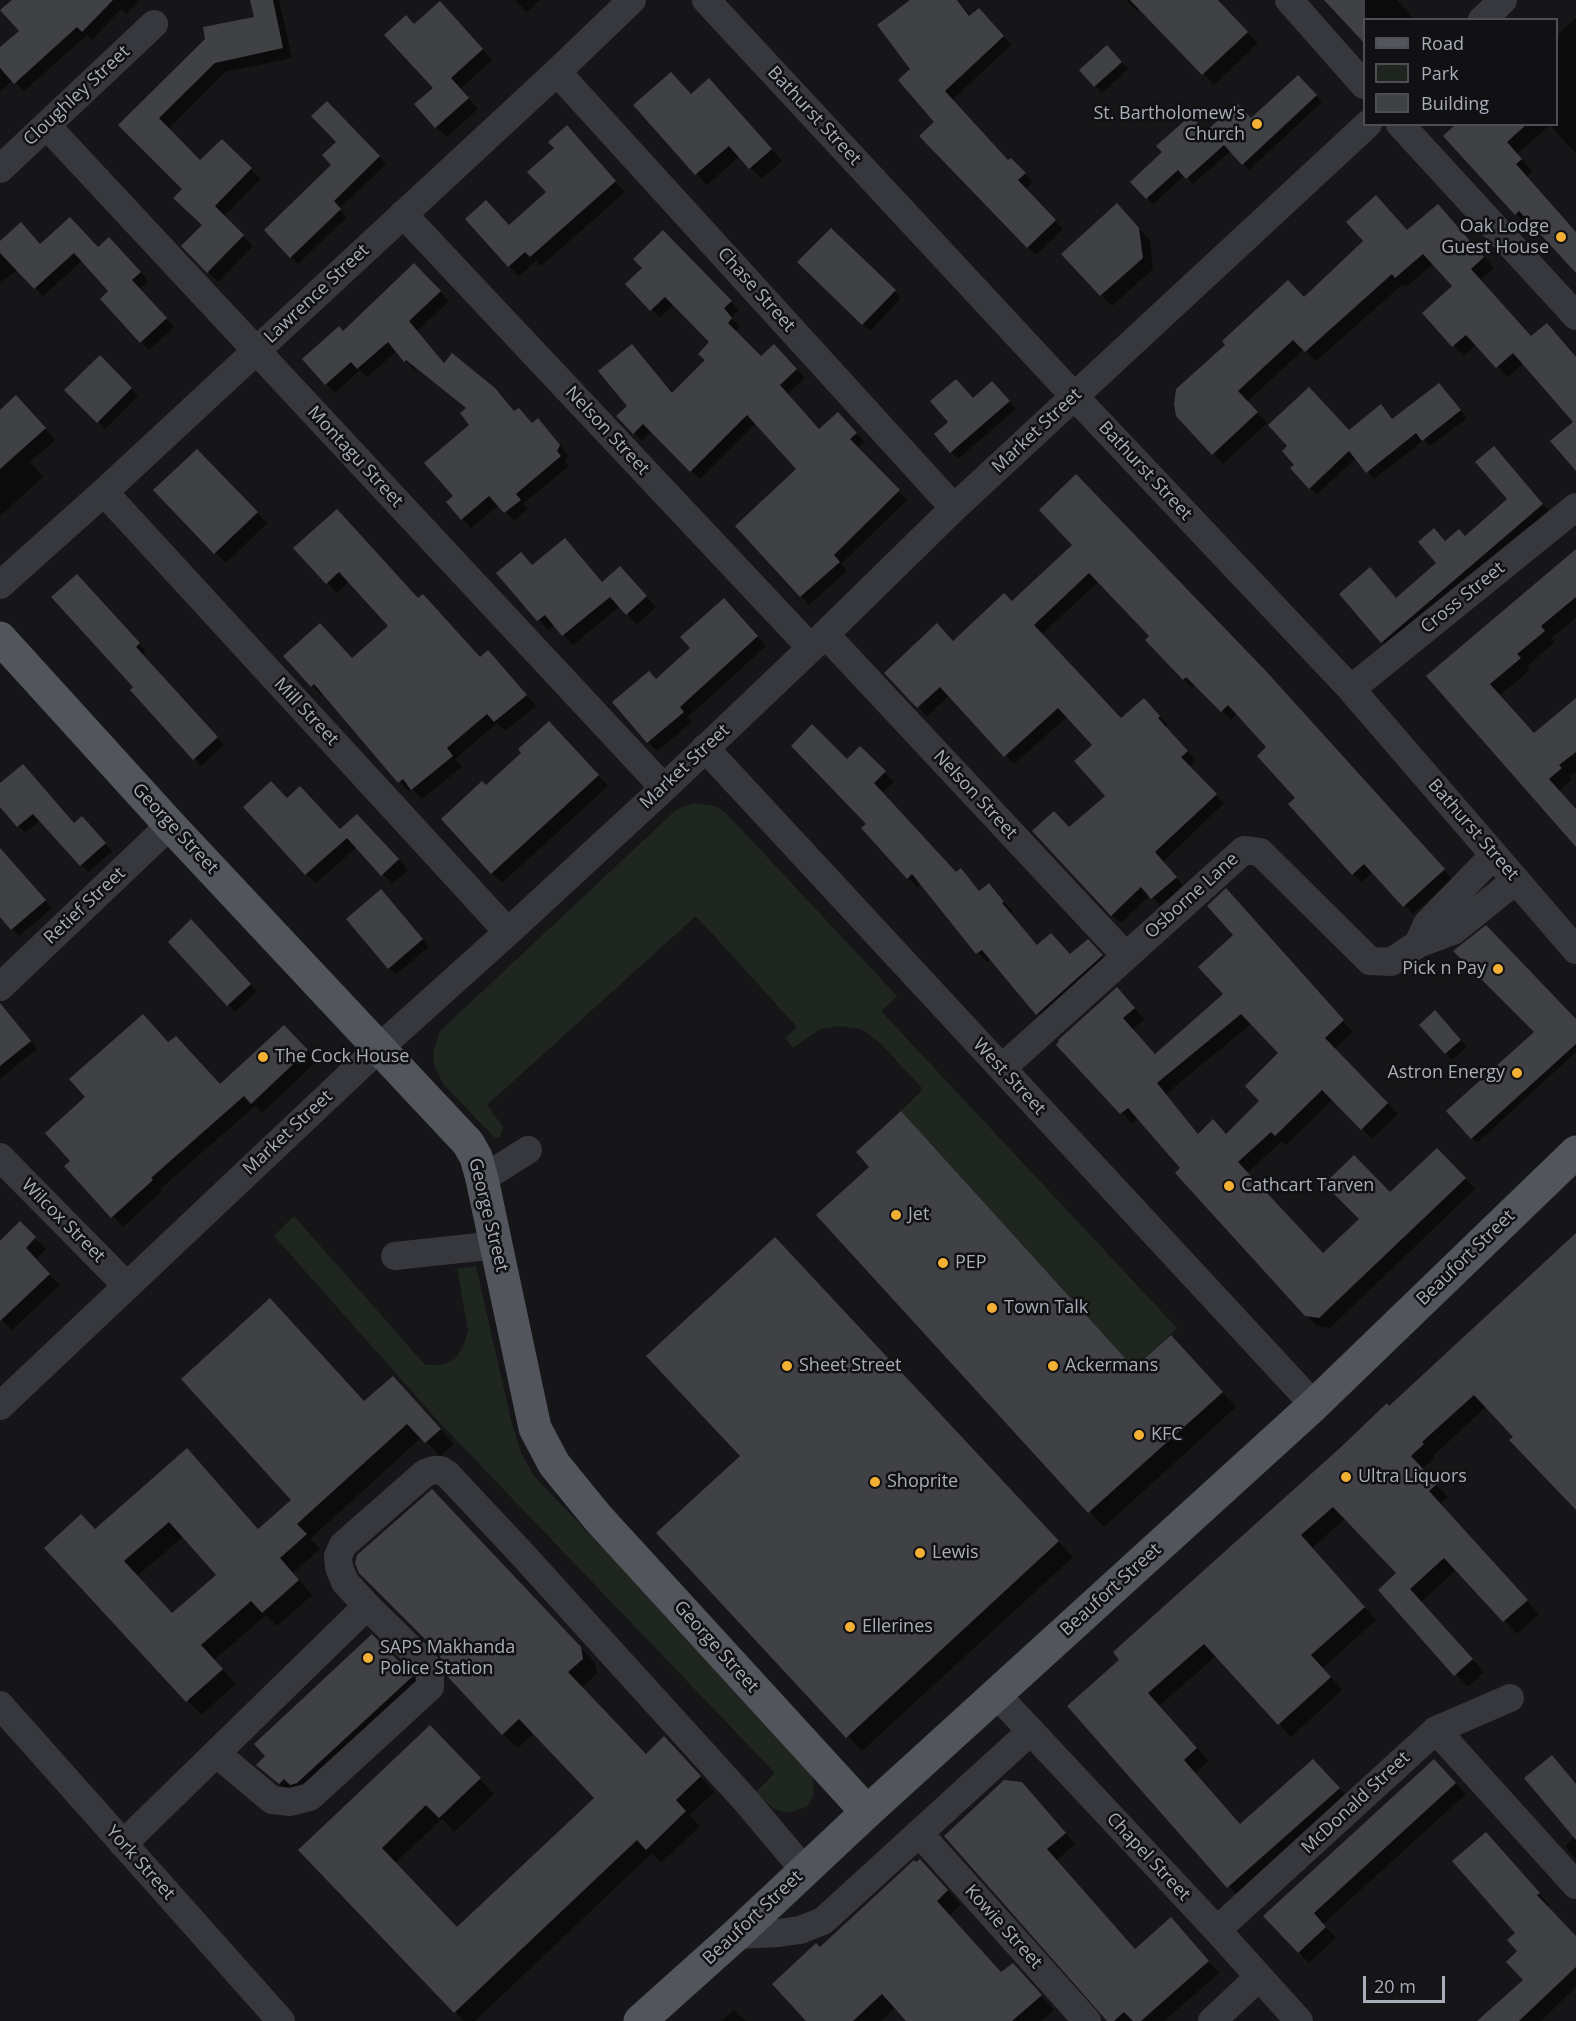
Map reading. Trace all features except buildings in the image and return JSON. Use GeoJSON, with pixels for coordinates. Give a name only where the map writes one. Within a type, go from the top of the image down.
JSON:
{"type":"FeatureCollection","features":[{"type":"Feature","properties":{"kind":"main road","name":"George Street"},"geometry":{"type":"LineString","coordinates":[[0,638],[170,825],[468,1143],[476,1157],[482,1179],[535,1428],[554,1464],[606,1527],[867,1812]]}},
{"type":"Feature","properties":{"kind":"main road","name":"Beaufort Street"},"geometry":{"type":"LineString","coordinates":[[640,2021],[1314,1405],[1576,1152]]}},
{"type":"Feature","properties":{"kind":"street","name":"Lawrence Street"},"geometry":{"type":"LineString","coordinates":[[0,585],[104,492],[632,0]]}},
{"type":"Feature","properties":{"kind":"street","name":"Bathurst Street"},"geometry":{"type":"LineString","coordinates":[[706,0],[1075,397],[1351,689],[1576,950]]}},
{"type":"Feature","properties":{"kind":"street"},"geometry":{"type":"LineString","coordinates":[[1289,0],[1363,83]]}},
{"type":"Feature","properties":{"kind":"street"},"geometry":{"type":"LineString","coordinates":[[1484,18],[1503,0]]}},
{"type":"Feature","properties":{"kind":"street","name":"Cloughley Street"},"geometry":{"type":"LineString","coordinates":[[0,169],[154,24]]}},
{"type":"Feature","properties":{"kind":"street","name":"Chase Street"},"geometry":{"type":"LineString","coordinates":[[557,72],[954,508]]}},
{"type":"Feature","properties":{"kind":"street","name":"Montagu Street"},"geometry":{"type":"LineString","coordinates":[[47,126],[664,788]]}},
{"type":"Feature","properties":{"kind":"street","name":"Market Street"},"geometry":{"type":"LineString","coordinates":[[0,1406],[379,1048],[664,788],[954,508],[1366,126]]}},
{"type":"Feature","properties":{"kind":"street"},"geometry":{"type":"LineString","coordinates":[[1402,126],[1576,316]]}},
{"type":"Feature","properties":{"kind":"street","name":"Nelson Street"},"geometry":{"type":"LineString","coordinates":[[403,214],[1125,956]]}},
{"type":"Feature","properties":{"kind":"street","name":"Mill Street"},"geometry":{"type":"LineString","coordinates":[[104,492],[508,932]]}},
{"type":"Feature","properties":{"kind":"street","name":"Cross Street"},"geometry":{"type":"LineString","coordinates":[[1351,689],[1576,507]]}},
{"type":"Feature","properties":{"kind":"street","name":"West Street"},"geometry":{"type":"LineString","coordinates":[[705,748],[1314,1405]]}},
{"type":"Feature","properties":{"kind":"street","name":"Retief Street"},"geometry":{"type":"LineString","coordinates":[[0,987],[170,825]]}},
{"type":"Feature","properties":{"kind":"street","name":"Osborne Lane"},"geometry":{"type":"LineString","coordinates":[[1002,1068],[1244,850],[1260,852],[1370,961],[1391,962],[1418,944],[1454,931],[1516,880]]}},
{"type":"Feature","properties":{"kind":"street","name":"Osborne Lane"},"geometry":{"type":"LineString","coordinates":[[1418,944],[1427,924],[1494,855]]}},
{"type":"Feature","properties":{"kind":"street"},"geometry":{"type":"LineString","coordinates":[[482,1179],[528,1150]]}},
{"type":"Feature","properties":{"kind":"street","name":"Wilcox Street"},"geometry":{"type":"LineString","coordinates":[[0,1156],[126,1285]]}},
{"type":"Feature","properties":{"kind":"street"},"geometry":{"type":"LineString","coordinates":[[395,1256],[497,1245]]}},
{"type":"Feature","properties":{"kind":"street"},"geometry":{"type":"LineString","coordinates":[[217,1754],[272,1800],[290,1802],[310,1797],[430,1688],[430,1674],[425,1663],[345,1582],[339,1567],[338,1556],[343,1545],[425,1473],[441,1470],[539,1573],[747,1802],[804,1870]]}},
{"type":"Feature","properties":{"kind":"street"},"geometry":{"type":"LineString","coordinates":[[123,1844],[367,1606]]}},
{"type":"Feature","properties":{"kind":"street","name":"Chapel Street"},"geometry":{"type":"LineString","coordinates":[[996,1694],[1299,2021]]}},
{"type":"Feature","properties":{"kind":"street","name":"McDonald Street"},"geometry":{"type":"LineString","coordinates":[[1217,1930],[1436,1730],[1510,1698]]}},
{"type":"Feature","properties":{"kind":"street","name":"York Street"},"geometry":{"type":"LineString","coordinates":[[0,1705],[281,2021]]}},
{"type":"Feature","properties":{"kind":"street"},"geometry":{"type":"LineString","coordinates":[[1436,1730],[1576,1885]]}},
{"type":"Feature","properties":{"kind":"street"},"geometry":{"type":"LineString","coordinates":[[736,1935],[800,1930],[823,1921],[1031,1731]]}},
{"type":"Feature","properties":{"kind":"street","name":"Kowie Street"},"geometry":{"type":"LineString","coordinates":[[919,1833],[1087,2021]]}},
{"type":"Feature","properties":{"kind":"street"},"geometry":{"type":"LineString","coordinates":[[1212,2021],[1258,1978]]}},
{"type":"Feature","properties":{"kind":"green space"},"geometry":{"type":"Polygon","coordinates":[[[694,803],[715,806],[726,813],[897,996],[881,1011],[1177,1328],[1134,1368],[901,1111],[923,1089],[878,1041],[861,1029],[839,1026],[820,1029],[793,1048],[785,1038],[797,1027],[696,916],[487,1105],[503,1127],[500,1138],[494,1137],[443,1084],[434,1065],[434,1049],[440,1031],[677,809],[694,803]]]}},
{"type":"Feature","properties":{"kind":"green space"},"geometry":{"type":"Polygon","coordinates":[[[294,1216],[425,1365],[441,1365],[455,1359],[463,1347],[468,1330],[457,1269],[476,1266],[511,1420],[521,1453],[534,1476],[802,1757],[812,1773],[814,1787],[813,1797],[807,1807],[787,1813],[773,1808],[756,1792],[775,1773],[441,1424],[274,1236],[294,1216]]]}},
{"type":"Feature","properties":{"kind":"place","name":"St. Bartholomew's Church"},"geometry":{"type":"Point","coordinates":[1257,124]}},
{"type":"Feature","properties":{"kind":"place","name":"Oak Lodge Guest House"},"geometry":{"type":"Point","coordinates":[1561,237]}},
{"type":"Feature","properties":{"kind":"place","name":"Pick n Pay"},"geometry":{"type":"Point","coordinates":[1498,969]}},
{"type":"Feature","properties":{"kind":"place","name":"The Cock House"},"geometry":{"type":"Point","coordinates":[263,1057]}},
{"type":"Feature","properties":{"kind":"place","name":"Astron Energy"},"geometry":{"type":"Point","coordinates":[1517,1073]}},
{"type":"Feature","properties":{"kind":"place","name":"Cathcart Tarven"},"geometry":{"type":"Point","coordinates":[1229,1186]}},
{"type":"Feature","properties":{"kind":"place","name":"Jet"},"geometry":{"type":"Point","coordinates":[896,1215]}},
{"type":"Feature","properties":{"kind":"place","name":"PEP"},"geometry":{"type":"Point","coordinates":[943,1263]}},
{"type":"Feature","properties":{"kind":"place","name":"Town Talk"},"geometry":{"type":"Point","coordinates":[992,1308]}},
{"type":"Feature","properties":{"kind":"place","name":"Sheet Street"},"geometry":{"type":"Point","coordinates":[787,1366]}},
{"type":"Feature","properties":{"kind":"place","name":"Ackermans"},"geometry":{"type":"Point","coordinates":[1053,1366]}},
{"type":"Feature","properties":{"kind":"place","name":"KFC"},"geometry":{"type":"Point","coordinates":[1139,1435]}},
{"type":"Feature","properties":{"kind":"place","name":"Ultra Liquors"},"geometry":{"type":"Point","coordinates":[1346,1477]}},
{"type":"Feature","properties":{"kind":"place","name":"Shoprite"},"geometry":{"type":"Point","coordinates":[875,1482]}},
{"type":"Feature","properties":{"kind":"place","name":"Lewis"},"geometry":{"type":"Point","coordinates":[920,1553]}},
{"type":"Feature","properties":{"kind":"place","name":"Ellerines"},"geometry":{"type":"Point","coordinates":[850,1627]}},
{"type":"Feature","properties":{"kind":"place","name":"SAPS Makhanda Police Station"},"geometry":{"type":"Point","coordinates":[368,1658]}}]}
